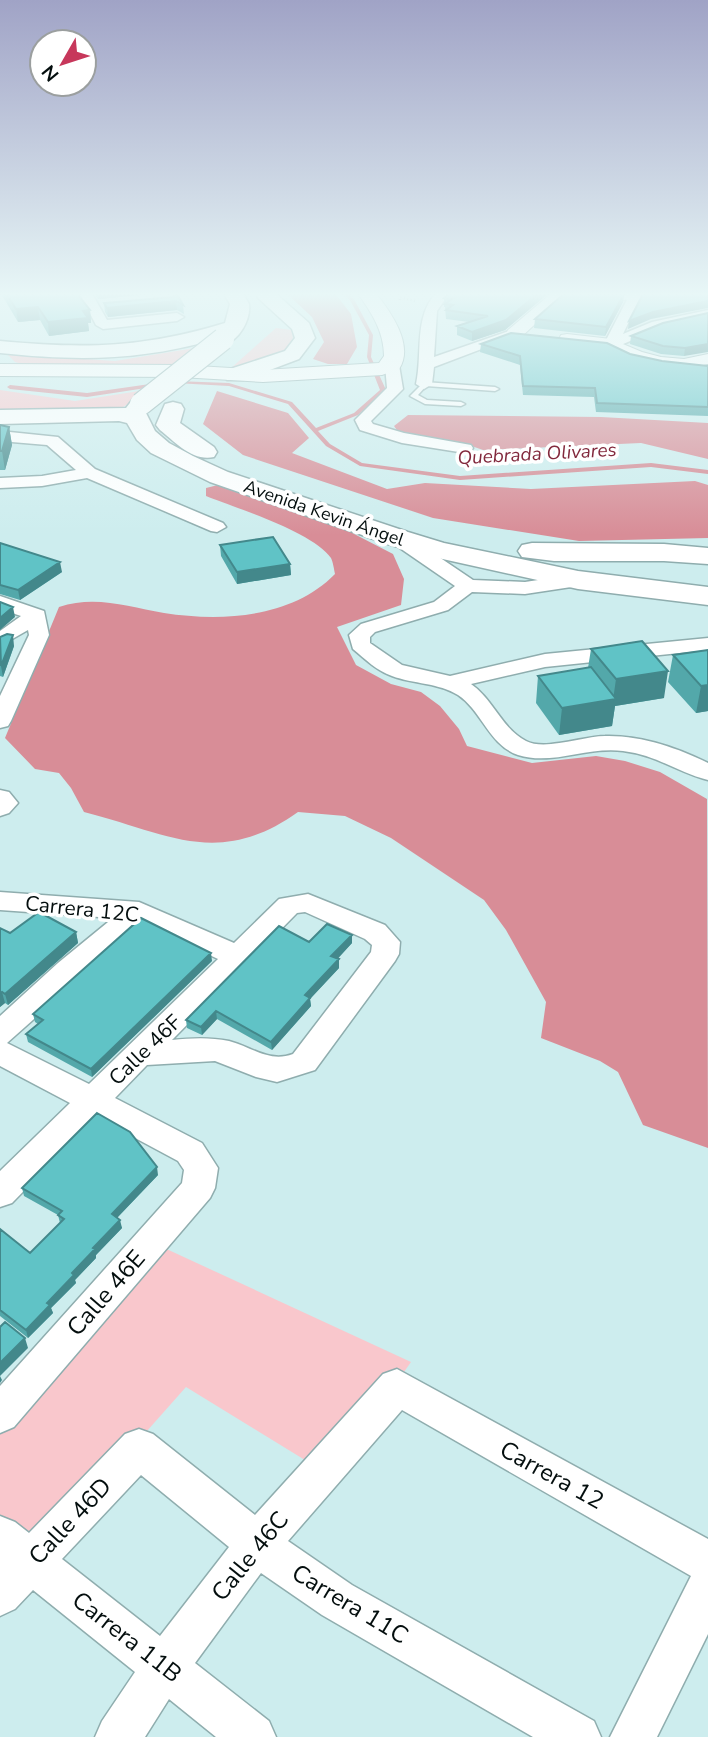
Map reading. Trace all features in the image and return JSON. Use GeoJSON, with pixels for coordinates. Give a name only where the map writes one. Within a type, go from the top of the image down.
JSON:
{"type":"FeatureCollection","features":[{"type":"Feature","properties":{"kind":"main road"},"geometry":{"type":"LineString","coordinates":[[0,417],[120,414],[138,411],[191,373]]}},
{"type":"Feature","properties":{"kind":"main road","name":"Avenida Kevin Ángel"},"geometry":{"type":"LineString","coordinates":[[208,373],[173,409],[168,425],[222,462],[423,531],[464,541],[538,552],[656,552],[708,558]]}},
{"type":"Feature","properties":{"kind":"main road"},"geometry":{"type":"LineString","coordinates":[[208,373],[288,373]]}},
{"type":"Feature","properties":{"kind":"main road"},"geometry":{"type":"LineString","coordinates":[[235,375],[241,373]]}},
{"type":"Feature","properties":{"kind":"main road","name":"Avenida Kevin Ángel"},"geometry":{"type":"LineString","coordinates":[[138,411],[145,435],[160,448],[196,467],[398,538],[438,550],[578,580],[707,596]]}},
{"type":"Feature","properties":{"kind":"main road"},"geometry":{"type":"LineString","coordinates":[[707,596],[686,585],[679,576],[684,568],[708,558]]}},
{"type":"Feature","properties":{"kind":"street"},"geometry":{"type":"LineString","coordinates":[[389,373],[395,388],[363,421],[366,427],[402,438],[465,449]]}},
{"type":"Feature","properties":{"kind":"street"},"geometry":{"type":"LineString","coordinates":[[424,384],[425,373]]}},
{"type":"Feature","properties":{"kind":"street"},"geometry":{"type":"LineString","coordinates":[[0,436],[52,440],[89,473],[217,527]]}},
{"type":"Feature","properties":{"kind":"street"},"geometry":{"type":"LineString","coordinates":[[0,483],[43,481],[89,473]]}},
{"type":"Feature","properties":{"kind":"street"},"geometry":{"type":"LineString","coordinates":[[398,538],[468,586],[525,588],[578,580]]}},
{"type":"Feature","properties":{"kind":"street"},"geometry":{"type":"LineString","coordinates":[[468,586],[441,606],[368,628],[359,635],[360,645],[397,671],[451,683],[471,694],[510,741],[527,750],[600,742],[637,747],[671,756],[708,773]]}},
{"type":"Feature","properties":{"kind":"street"},"geometry":{"type":"LineString","coordinates":[[0,602],[37,615]]}},
{"type":"Feature","properties":{"kind":"street"},"geometry":{"type":"LineString","coordinates":[[0,640],[37,615]]}},
{"type":"Feature","properties":{"kind":"street"},"geometry":{"type":"LineString","coordinates":[[0,721],[39,635],[37,615]]}},
{"type":"Feature","properties":{"kind":"street"},"geometry":{"type":"LineString","coordinates":[[451,683],[477,674],[590,655],[708,644]]}},
{"type":"Feature","properties":{"kind":"street"},"geometry":{"type":"LineString","coordinates":[[0,797],[6,803],[0,808]]}},
{"type":"Feature","properties":{"kind":"street","name":"Carrera 12C"},"geometry":{"type":"LineString","coordinates":[[0,901],[139,911],[238,957]]}},
{"type":"Feature","properties":{"kind":"street","name":"Calle 46F"},"geometry":{"type":"LineString","coordinates":[[0,1193],[143,1054],[289,905],[308,903],[375,932],[386,942],[385,954],[304,1062],[285,1071],[268,1070],[224,1051],[211,1049],[143,1054]]}},
{"type":"Feature","properties":{"kind":"street"},"geometry":{"type":"LineString","coordinates":[[0,1034],[68,970],[139,911]]}},
{"type":"Feature","properties":{"kind":"street"},"geometry":{"type":"LineString","coordinates":[[0,1052],[190,1152],[201,1168]]}},
{"type":"Feature","properties":{"kind":"street","name":"Calle 46E"},"geometry":{"type":"LineString","coordinates":[[0,1414],[198,1188],[201,1168]]}},
{"type":"Feature","properties":{"kind":"street","name":"Calle 46C"},"geometry":{"type":"LineString","coordinates":[[118,1737],[165,1666],[258,1543],[397,1387]]}},
{"type":"Feature","properties":{"kind":"street","name":"Carrera 12"},"geometry":{"type":"LineString","coordinates":[[397,1387],[708,1562]]}},
{"type":"Feature","properties":{"kind":"street","name":"Carrera 11C"},"geometry":{"type":"LineString","coordinates":[[139,1448],[258,1543],[337,1600],[578,1737]]}},
{"type":"Feature","properties":{"kind":"street","name":"Calle 46D"},"geometry":{"type":"LineString","coordinates":[[0,1594],[15,1550],[139,1448]]}},
{"type":"Feature","properties":{"kind":"street","name":"Carrera 11B"},"geometry":{"type":"LineString","coordinates":[[15,1550],[253,1737]]}},
{"type":"Feature","properties":{"kind":"street"},"geometry":{"type":"LineString","coordinates":[[633,1737],[708,1588]]}},
{"type":"Feature","properties":{"kind":"lane"},"geometry":{"type":"LineString","coordinates":[[461,404],[416,399],[414,396],[424,384],[495,389]]}},
{"type":"Feature","properties":{"kind":"shaded area"},"geometry":{"type":"Polygon","coordinates":[[[152,389],[115,412],[0,416],[0,390],[75,401],[152,389]]]}},
{"type":"Feature","properties":{"kind":"shaded area"},"geometry":{"type":"Polygon","coordinates":[[[217,391],[288,413],[309,438],[292,453],[387,489],[425,483],[531,489],[695,481],[708,485],[708,538],[579,541],[433,518],[243,455],[203,424],[217,391]]]}},
{"type":"Feature","properties":{"kind":"shaded area"},"geometry":{"type":"Polygon","coordinates":[[[408,415],[601,417],[708,423],[708,459],[641,443],[483,450],[463,443],[399,433],[394,426],[408,415]]]}},
{"type":"Feature","properties":{"kind":"shaded area"},"geometry":{"type":"Polygon","coordinates":[[[218,485],[329,521],[393,554],[404,579],[401,605],[337,627],[356,665],[391,684],[421,692],[440,706],[459,729],[467,746],[532,763],[596,756],[625,761],[660,772],[707,799],[708,1148],[643,1125],[618,1072],[600,1061],[541,1038],[546,1002],[506,930],[484,900],[391,838],[345,816],[298,812],[269,829],[242,839],[217,843],[167,836],[84,812],[59,773],[35,769],[5,738],[59,607],[99,602],[186,616],[232,616],[277,608],[298,600],[318,589],[335,574],[331,558],[308,539],[206,496],[206,488],[218,485]]]}},
{"type":"Feature","properties":{"kind":"shaded area"},"geometry":{"type":"Polygon","coordinates":[[[160,1246],[411,1362],[331,1476],[186,1387],[68,1520],[22,1537],[0,1515],[0,1431],[160,1246]]]}},
{"type":"Feature","properties":{"kind":"building"},"geometry":{"type":"Polygon","coordinates":[[[522,373],[708,373],[708,407],[597,403],[595,388],[523,386],[522,373]]]}},
{"type":"Feature","properties":{"kind":"building"},"geometry":{"type":"Polygon","coordinates":[[[0,425],[9,427],[2,451],[0,451],[0,425]]]}},
{"type":"Feature","properties":{"kind":"building"},"geometry":{"type":"Polygon","coordinates":[[[273,537],[290,564],[237,572],[220,545],[273,537]]]}},
{"type":"Feature","properties":{"kind":"building"},"geometry":{"type":"Polygon","coordinates":[[[0,543],[60,562],[18,590],[0,585],[0,543]]]}},
{"type":"Feature","properties":{"kind":"building"},"geometry":{"type":"Polygon","coordinates":[[[0,602],[13,607],[0,618],[0,602]]]}},
{"type":"Feature","properties":{"kind":"building"},"geometry":{"type":"Polygon","coordinates":[[[13,635],[1,666],[0,637],[13,635]]]}},
{"type":"Feature","properties":{"kind":"building"},"geometry":{"type":"Polygon","coordinates":[[[642,641],[668,671],[616,679],[591,649],[642,641]]]}},
{"type":"Feature","properties":{"kind":"building"},"geometry":{"type":"Polygon","coordinates":[[[708,650],[708,685],[701,686],[673,655],[708,650]]]}},
{"type":"Feature","properties":{"kind":"building"},"geometry":{"type":"Polygon","coordinates":[[[591,667],[616,699],[562,708],[538,676],[591,667]]]}},
{"type":"Feature","properties":{"kind":"building"},"geometry":{"type":"Polygon","coordinates":[[[39,912],[76,932],[5,994],[0,993],[0,928],[10,933],[39,912]]]}},
{"type":"Feature","properties":{"kind":"building"},"geometry":{"type":"Polygon","coordinates":[[[141,918],[211,953],[91,1069],[26,1034],[43,1020],[33,1014],[141,918]]]}},
{"type":"Feature","properties":{"kind":"building"},"geometry":{"type":"Polygon","coordinates":[[[327,924],[352,935],[331,956],[339,959],[305,995],[310,998],[271,1042],[216,1011],[201,1027],[186,1020],[279,926],[309,942],[327,924]]]}},
{"type":"Feature","properties":{"kind":"building"},"geometry":{"type":"Polygon","coordinates":[[[97,1113],[130,1132],[157,1167],[112,1214],[120,1220],[93,1248],[95,1249],[72,1273],[74,1275],[47,1303],[50,1305],[26,1330],[0,1310],[0,1229],[30,1253],[64,1219],[58,1215],[62,1211],[22,1188],[97,1113]]]}},
{"type":"Feature","properties":{"kind":"building"},"geometry":{"type":"Polygon","coordinates":[[[5,1322],[25,1338],[0,1363],[0,1327],[5,1322]]]}},
{"type":"Feature","properties":{"kind":"waterway","name":"Quebrada Olivares"},"geometry":{"type":"LineString","coordinates":[[316,430],[356,414],[383,390],[376,373]]}},
{"type":"Feature","properties":{"kind":"waterway","name":"Quebrada Olivares"},"geometry":{"type":"LineString","coordinates":[[175,382],[229,385],[290,403],[328,445],[360,464],[460,478],[651,465],[708,472]]}},
{"type":"Feature","properties":{"kind":"waterway"},"geometry":{"type":"LineString","coordinates":[[10,387],[87,395],[157,385]]}}]}
